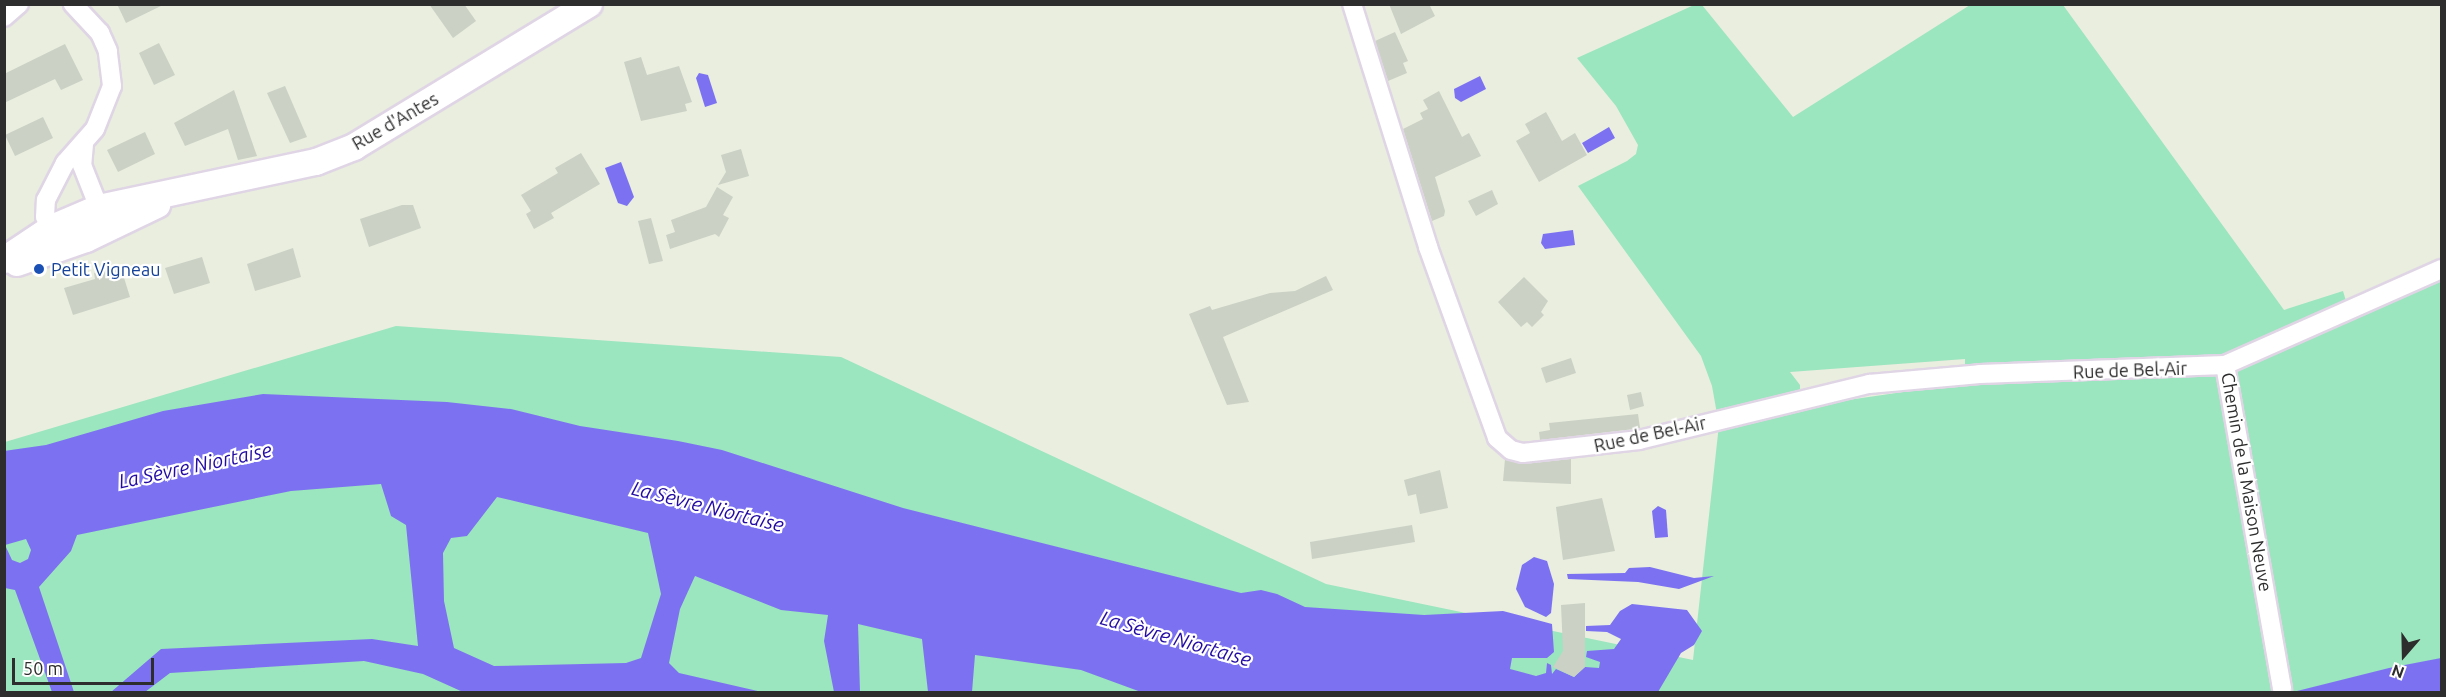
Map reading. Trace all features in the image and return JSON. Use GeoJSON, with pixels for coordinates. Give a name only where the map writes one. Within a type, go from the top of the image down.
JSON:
{"type":"FeatureCollection","features":[{"type":"Feature","properties":{"kind":"street"},"geometry":{"type":"LineString","coordinates":[[4,17],[19,4]]}},
{"type":"Feature","properties":{"kind":"street"},"geometry":{"type":"LineString","coordinates":[[73,4],[100,33],[112,71],[109,100],[84,144],[65,162],[50,189],[44,209],[52,228],[73,238],[86,239],[93,231],[99,208],[84,176],[84,144]]}},
{"type":"Feature","properties":{"kind":"street","name":"Rue d'Antes"},"geometry":{"type":"LineString","coordinates":[[4,260],[52,228],[99,208],[182,193],[316,162],[354,147],[589,4]]}},
{"type":"Feature","properties":{"kind":"street","name":"Rue de Bel-Air"},"geometry":{"type":"LineString","coordinates":[[1352,4],[1428,247],[1497,438],[1510,450],[1523,453],[1639,440],[1869,384],[1980,374],[2225,365]]}},
{"type":"Feature","properties":{"kind":"street","name":"Rue d'Antes"},"geometry":{"type":"LineString","coordinates":[[4,268],[86,239],[182,193]]}},
{"type":"Feature","properties":{"kind":"street","name":"Chemin de la Maison Neuve"},"geometry":{"type":"LineString","coordinates":[[2282,689],[2225,365],[2442,269]]}},
{"type":"Feature","properties":{"kind":"green space"},"geometry":{"type":"Polygon","coordinates":[[[1694,5],[1702,5],[1793,117],[1970,5],[2063,5],[2284,310],[2343,291],[2351,318],[2441,276],[2441,692],[5,692],[5,442],[396,326],[841,357],[1326,584],[1693,660],[1719,425],[1712,386],[1701,356],[1578,186],[1627,161],[1636,154],[1638,145],[1616,106],[1577,58],[1694,5]],[[1965,359],[1790,372],[1800,385],[1800,407],[1965,383],[1965,359]]]}},
{"type":"Feature","properties":{"kind":"water"},"geometry":{"type":"Polygon","coordinates":[[[699,73],[708,75],[717,103],[705,107],[696,78],[699,73]]]}},
{"type":"Feature","properties":{"kind":"water"},"geometry":{"type":"Polygon","coordinates":[[[1480,76],[1486,89],[1461,102],[1455,98],[1454,89],[1480,76]]]}},
{"type":"Feature","properties":{"kind":"water"},"geometry":{"type":"Polygon","coordinates":[[[1609,127],[1615,138],[1588,153],[1582,143],[1609,127]]]}},
{"type":"Feature","properties":{"kind":"water"},"geometry":{"type":"Polygon","coordinates":[[[621,162],[634,197],[627,206],[618,203],[605,168],[621,162]]]}},
{"type":"Feature","properties":{"kind":"water"},"geometry":{"type":"Polygon","coordinates":[[[1573,230],[1575,245],[1545,249],[1541,243],[1543,234],[1573,230]]]}},
{"type":"Feature","properties":{"kind":"water","name":"La Sèvre Niortaise"},"geometry":{"type":"Polygon","coordinates":[[[263,394],[447,402],[511,409],[580,426],[678,441],[722,450],[903,508],[1241,593],[1261,590],[1277,594],[1305,607],[1424,615],[1503,611],[1552,624],[1554,652],[1547,658],[1512,658],[1510,669],[1536,676],[1546,673],[1547,663],[1551,665],[1552,674],[1556,669],[1574,677],[1585,667],[1599,668],[1600,662],[1586,657],[1587,651],[1614,649],[1621,639],[1607,632],[1586,631],[1586,626],[1610,625],[1620,611],[1632,604],[1687,610],[1702,631],[1694,645],[1681,653],[1658,692],[1141,692],[1081,670],[975,655],[972,692],[928,692],[922,639],[858,624],[860,692],[834,692],[824,641],[828,615],[781,610],[695,576],[680,609],[669,663],[679,673],[762,692],[463,692],[423,674],[364,661],[170,673],[145,692],[111,692],[161,649],[372,639],[418,646],[406,525],[391,516],[381,484],[291,491],[77,535],[71,551],[39,587],[74,692],[52,692],[15,590],[5,588],[4,451],[46,445],[163,411],[263,394]],[[497,497],[467,536],[451,538],[443,553],[444,601],[454,648],[494,666],[626,663],[641,658],[661,594],[648,533],[497,497]],[[26,539],[5,545],[12,560],[20,563],[28,559],[31,550],[26,539]]]}},
{"type":"Feature","properties":{"kind":"water"},"geometry":{"type":"Polygon","coordinates":[[[1658,506],[1666,510],[1668,537],[1655,538],[1652,511],[1658,506]]]}},
{"type":"Feature","properties":{"kind":"water"},"geometry":{"type":"Polygon","coordinates":[[[1534,557],[1547,561],[1554,584],[1551,613],[1546,617],[1525,607],[1516,589],[1522,565],[1534,557]]]}},
{"type":"Feature","properties":{"kind":"water"},"geometry":{"type":"Polygon","coordinates":[[[1650,567],[1694,578],[1714,576],[1679,589],[1638,582],[1568,579],[1567,574],[1625,573],[1629,568],[1650,567]]]}},
{"type":"Feature","properties":{"kind":"water"},"geometry":{"type":"Polygon","coordinates":[[[2441,658],[2441,692],[2293,692],[2389,668],[2441,658]]]}},
{"type":"Feature","properties":{"kind":"building"},"geometry":{"type":"Polygon","coordinates":[[[117,4],[165,4],[126,23],[117,4]]]}},
{"type":"Feature","properties":{"kind":"building"},"geometry":{"type":"Polygon","coordinates":[[[429,4],[464,4],[476,21],[453,38],[429,4]]]}},
{"type":"Feature","properties":{"kind":"building"},"geometry":{"type":"Polygon","coordinates":[[[1389,4],[1429,4],[1435,16],[1401,34],[1389,4]]]}},
{"type":"Feature","properties":{"kind":"building"},"geometry":{"type":"Polygon","coordinates":[[[1395,32],[1408,61],[1403,63],[1407,73],[1388,81],[1375,41],[1395,32]]]}},
{"type":"Feature","properties":{"kind":"building"},"geometry":{"type":"Polygon","coordinates":[[[159,43],[175,75],[154,85],[139,53],[159,43]]]}},
{"type":"Feature","properties":{"kind":"building"},"geometry":{"type":"Polygon","coordinates":[[[65,44],[83,80],[61,90],[55,79],[4,103],[4,74],[65,44]]]}},
{"type":"Feature","properties":{"kind":"building"},"geometry":{"type":"Polygon","coordinates":[[[641,57],[647,75],[679,66],[692,102],[685,104],[687,111],[641,121],[624,62],[641,57]]]}},
{"type":"Feature","properties":{"kind":"building"},"geometry":{"type":"Polygon","coordinates":[[[285,86],[307,137],[290,143],[267,93],[285,86]]]}},
{"type":"Feature","properties":{"kind":"building"},"geometry":{"type":"Polygon","coordinates":[[[234,90],[257,156],[238,160],[228,129],[185,146],[174,123],[234,90]]]}},
{"type":"Feature","properties":{"kind":"building"},"geometry":{"type":"Polygon","coordinates":[[[1439,91],[1462,137],[1469,133],[1481,156],[1435,177],[1445,211],[1444,216],[1432,221],[1403,129],[1423,119],[1420,113],[1428,109],[1423,100],[1439,91]]]}},
{"type":"Feature","properties":{"kind":"building"},"geometry":{"type":"Polygon","coordinates":[[[1546,112],[1562,141],[1575,133],[1587,155],[1539,182],[1516,141],[1530,133],[1525,124],[1546,112]]]}},
{"type":"Feature","properties":{"kind":"building"},"geometry":{"type":"Polygon","coordinates":[[[43,117],[53,138],[15,156],[5,135],[43,117]]]}},
{"type":"Feature","properties":{"kind":"building"},"geometry":{"type":"Polygon","coordinates":[[[145,132],[155,154],[118,172],[107,150],[145,132]]]}},
{"type":"Feature","properties":{"kind":"building"},"geometry":{"type":"Polygon","coordinates":[[[741,149],[749,176],[718,185],[726,172],[721,155],[741,149]]]}},
{"type":"Feature","properties":{"kind":"building"},"geometry":{"type":"Polygon","coordinates":[[[581,153],[600,184],[551,213],[554,218],[534,229],[526,214],[531,211],[521,195],[558,173],[555,168],[581,153]]]}},
{"type":"Feature","properties":{"kind":"building"},"geometry":{"type":"Polygon","coordinates":[[[717,187],[733,197],[723,215],[729,218],[719,237],[715,234],[670,249],[666,235],[675,232],[671,220],[706,207],[717,187]]]}},
{"type":"Feature","properties":{"kind":"building"},"geometry":{"type":"Polygon","coordinates":[[[1492,190],[1498,204],[1476,216],[1468,201],[1492,190]]]}},
{"type":"Feature","properties":{"kind":"building"},"geometry":{"type":"Polygon","coordinates":[[[402,205],[413,205],[421,228],[369,247],[360,219],[402,205]]]}},
{"type":"Feature","properties":{"kind":"building"},"geometry":{"type":"Polygon","coordinates":[[[651,218],[663,261],[649,264],[638,221],[651,218]]]}},
{"type":"Feature","properties":{"kind":"building"},"geometry":{"type":"Polygon","coordinates":[[[293,248],[301,277],[255,291],[247,264],[293,248]]]}},
{"type":"Feature","properties":{"kind":"building"},"geometry":{"type":"Polygon","coordinates":[[[202,257],[210,283],[174,294],[165,268],[202,257]]]}},
{"type":"Feature","properties":{"kind":"building"},"geometry":{"type":"Polygon","coordinates":[[[120,265],[130,297],[73,315],[64,288],[95,279],[94,273],[120,265]]]}},
{"type":"Feature","properties":{"kind":"building"},"geometry":{"type":"Polygon","coordinates":[[[1326,276],[1333,290],[1223,337],[1249,402],[1227,405],[1189,314],[1210,306],[1212,310],[1270,293],[1295,291],[1326,276]]]}},
{"type":"Feature","properties":{"kind":"building"},"geometry":{"type":"Polygon","coordinates":[[[1524,277],[1548,301],[1541,312],[1544,315],[1532,327],[1527,322],[1521,327],[1498,302],[1524,277]]]}},
{"type":"Feature","properties":{"kind":"building"},"geometry":{"type":"Polygon","coordinates":[[[1571,358],[1576,373],[1546,383],[1541,368],[1571,358]]]}},
{"type":"Feature","properties":{"kind":"building"},"geometry":{"type":"Polygon","coordinates":[[[1641,392],[1644,406],[1630,410],[1627,395],[1641,392]]]}},
{"type":"Feature","properties":{"kind":"building"},"geometry":{"type":"Polygon","coordinates":[[[1638,414],[1640,428],[1540,440],[1539,432],[1550,430],[1549,423],[1638,414]]]}},
{"type":"Feature","properties":{"kind":"building"},"geometry":{"type":"Polygon","coordinates":[[[1505,459],[1524,464],[1571,459],[1571,484],[1503,481],[1505,459]]]}},
{"type":"Feature","properties":{"kind":"building"},"geometry":{"type":"Polygon","coordinates":[[[1440,470],[1448,508],[1420,514],[1416,494],[1408,496],[1404,480],[1440,470]]]}},
{"type":"Feature","properties":{"kind":"building"},"geometry":{"type":"Polygon","coordinates":[[[1602,498],[1615,551],[1563,560],[1556,507],[1602,498]]]}},
{"type":"Feature","properties":{"kind":"building"},"geometry":{"type":"Polygon","coordinates":[[[1412,525],[1415,542],[1312,559],[1310,542],[1412,525]]]}},
{"type":"Feature","properties":{"kind":"building"},"geometry":{"type":"Polygon","coordinates":[[[1585,603],[1585,667],[1574,677],[1553,667],[1563,651],[1561,605],[1585,603]]]}},
{"type":"Feature","properties":{"kind":"place","name":"Petit Vigneau"},"geometry":{"type":"Point","coordinates":[39,269]}}]}
